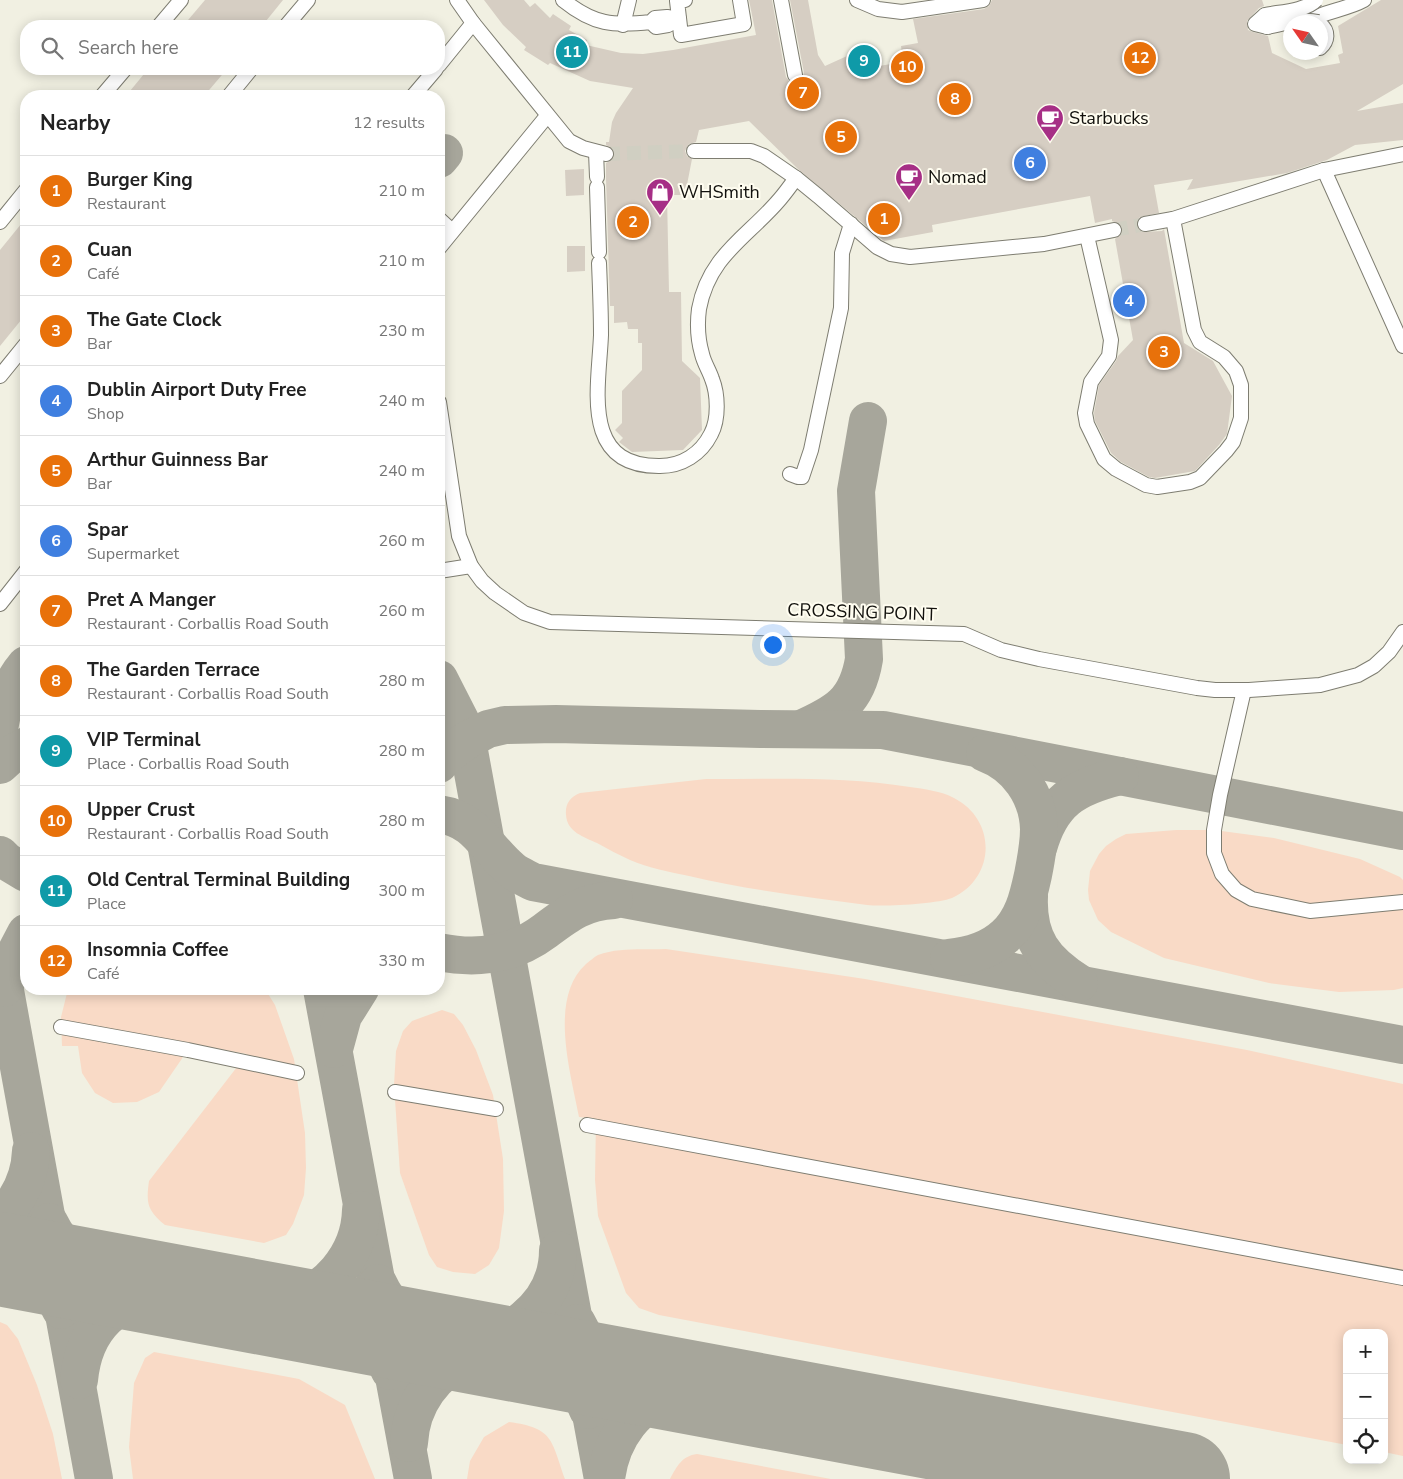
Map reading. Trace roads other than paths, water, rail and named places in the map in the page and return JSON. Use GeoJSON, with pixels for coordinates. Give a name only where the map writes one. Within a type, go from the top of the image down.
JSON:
{"type":"FeatureCollection","features":[{"type":"Feature","properties":{"kind":"street"},"geometry":{"type":"LineString","coordinates":[[164,20],[181,0]]}},
{"type":"Feature","properties":{"kind":"street"},"geometry":{"type":"LineString","coordinates":[[291,20],[308,0]]}},
{"type":"Feature","properties":{"kind":"street"},"geometry":{"type":"LineString","coordinates":[[456,0],[547,116],[569,141],[601,153],[597,182],[601,333],[597,407],[601,432],[613,449],[632,462],[655,466],[669,466],[679,463],[693,457],[706,444],[713,432],[716,421],[716,393],[703,356],[698,324],[700,309],[710,276],[720,260],[780,200],[796,178]]}},
{"type":"Feature","properties":{"kind":"street"},"geometry":{"type":"LineString","coordinates":[[563,0],[577,11],[592,19],[623,25],[651,22],[655,18],[664,17],[679,20]]}},
{"type":"Feature","properties":{"kind":"street"},"geometry":{"type":"LineString","coordinates":[[623,25],[629,0]]}},
{"type":"Feature","properties":{"kind":"street"},"geometry":{"type":"LineString","coordinates":[[684,0],[677,1],[681,35],[744,24],[740,0]]}},
{"type":"Feature","properties":{"kind":"street"},"geometry":{"type":"LineString","coordinates":[[781,0],[795,75]]}},
{"type":"Feature","properties":{"kind":"street"},"geometry":{"type":"LineString","coordinates":[[857,0],[878,8],[902,12],[983,0]]}},
{"type":"Feature","properties":{"kind":"street"},"geometry":{"type":"LineString","coordinates":[[1293,0],[1303,6],[1313,5],[1318,0]]}},
{"type":"Feature","properties":{"kind":"street"},"geometry":{"type":"LineString","coordinates":[[1283,22],[1266,21],[1310,5],[1318,0]]}},
{"type":"Feature","properties":{"kind":"street"},"geometry":{"type":"LineString","coordinates":[[1320,15],[1355,5],[1364,0]]}},
{"type":"Feature","properties":{"kind":"street"},"geometry":{"type":"LineString","coordinates":[[445,58],[473,23]]}},
{"type":"Feature","properties":{"kind":"street"},"geometry":{"type":"LineString","coordinates":[[107,90],[120,75]]}},
{"type":"Feature","properties":{"kind":"street"},"geometry":{"type":"LineString","coordinates":[[234,90],[247,75]]}},
{"type":"Feature","properties":{"kind":"street"},"geometry":{"type":"LineString","coordinates":[[418,90],[431,75]]}},
{"type":"Feature","properties":{"kind":"street"},"geometry":{"type":"LineString","coordinates":[[445,240],[547,116]]}},
{"type":"Feature","properties":{"kind":"street"},"geometry":{"type":"LineString","coordinates":[[694,151],[751,150],[764,156],[796,178],[876,247],[891,254],[910,257],[1044,244],[1114,230]]}},
{"type":"Feature","properties":{"kind":"street"},"geometry":{"type":"LineString","coordinates":[[1145,224],[1173,219],[1324,170],[1403,154]]}},
{"type":"Feature","properties":{"kind":"street"},"geometry":{"type":"LineString","coordinates":[[1324,170],[1403,346]]}},
{"type":"Feature","properties":{"kind":"street"},"geometry":{"type":"LineString","coordinates":[[0,222],[20,197]]}},
{"type":"Feature","properties":{"kind":"street"},"geometry":{"type":"LineString","coordinates":[[1087,236],[1112,340],[1108,356],[1091,382],[1086,413],[1087,424],[1104,459],[1116,469],[1146,485],[1157,487],[1190,482],[1200,478],[1226,452],[1233,442],[1241,418],[1241,385],[1236,371],[1224,357],[1200,342],[1194,330],[1173,219]]}},
{"type":"Feature","properties":{"kind":"street"},"geometry":{"type":"LineString","coordinates":[[790,474],[802,477],[811,450],[841,308],[842,253],[850,224]]}},
{"type":"Feature","properties":{"kind":"street"},"geometry":{"type":"LineString","coordinates":[[445,225],[452,231]]}},
{"type":"Feature","properties":{"kind":"street"},"geometry":{"type":"LineString","coordinates":[[0,376],[20,351]]}},
{"type":"Feature","properties":{"kind":"street","name":"CROSSING POINT"},"geometry":{"type":"LineString","coordinates":[[445,440],[460,536],[471,566],[482,581],[495,593],[524,613],[550,622],[964,634],[1001,650],[1039,659],[1198,688],[1244,690]]}},
{"type":"Feature","properties":{"kind":"street"},"geometry":{"type":"LineString","coordinates":[[445,570],[471,566]]}},
{"type":"Feature","properties":{"kind":"street"},"geometry":{"type":"LineString","coordinates":[[0,604],[20,579]]}},
{"type":"Feature","properties":{"kind":"street"},"geometry":{"type":"LineString","coordinates":[[1403,632],[1389,652],[1374,666],[1358,675],[1313,686],[1244,690],[1214,830],[1214,853],[1222,874],[1236,890],[1252,899],[1310,911],[1403,902]]}},
{"type":"Feature","properties":{"kind":"street"},"geometry":{"type":"LineString","coordinates":[[61,1027],[188,1050],[297,1073]]}},
{"type":"Feature","properties":{"kind":"street"},"geometry":{"type":"LineString","coordinates":[[394,1092],[496,1109]]}},
{"type":"Feature","properties":{"kind":"street"},"geometry":{"type":"LineString","coordinates":[[587,1125],[1403,1278]]}},
{"type":"Feature","properties":{"kind":"tunnel"},"geometry":{"type":"LineString","coordinates":[[606,154],[694,151]]}},
{"type":"Feature","properties":{"kind":"tunnel"},"geometry":{"type":"LineString","coordinates":[[1114,230],[1145,224]]}},
{"type":"Feature","properties":{"kind":"place","name":"Old Central Terminal Building"},"geometry":{"type":"Point","coordinates":[572,52]}},
{"type":"Feature","properties":{"kind":"place","name":"Insomnia Coffee"},"geometry":{"type":"Point","coordinates":[1140,58]}},
{"type":"Feature","properties":{"kind":"place","name":"VIP Terminal"},"geometry":{"type":"Point","coordinates":[864,61]}},
{"type":"Feature","properties":{"kind":"place","name":"Upper Crust"},"geometry":{"type":"Point","coordinates":[907,67]}},
{"type":"Feature","properties":{"kind":"place","name":"Pret A Manger"},"geometry":{"type":"Point","coordinates":[803,93]}},
{"type":"Feature","properties":{"kind":"place","name":"The Garden Terrace"},"geometry":{"type":"Point","coordinates":[955,99]}},
{"type":"Feature","properties":{"kind":"place","name":"Arthur Guinness Bar"},"geometry":{"type":"Point","coordinates":[841,137]}},
{"type":"Feature","properties":{"kind":"place","name":"Starbucks"},"geometry":{"type":"Point","coordinates":[1050,142]}},
{"type":"Feature","properties":{"kind":"place","name":"Spar"},"geometry":{"type":"Point","coordinates":[1030,163]}},
{"type":"Feature","properties":{"kind":"place","name":"Nomad"},"geometry":{"type":"Point","coordinates":[909,201]}},
{"type":"Feature","properties":{"kind":"place","name":"WHSmith"},"geometry":{"type":"Point","coordinates":[660,216]}},
{"type":"Feature","properties":{"kind":"place","name":"Burger King"},"geometry":{"type":"Point","coordinates":[884,219]}},
{"type":"Feature","properties":{"kind":"place","name":"Cuan"},"geometry":{"type":"Point","coordinates":[633,222]}},
{"type":"Feature","properties":{"kind":"place","name":"Dublin Airport Duty Free"},"geometry":{"type":"Point","coordinates":[1129,301]}},
{"type":"Feature","properties":{"kind":"place","name":"The Gate Clock"},"geometry":{"type":"Point","coordinates":[1164,352]}}]}
